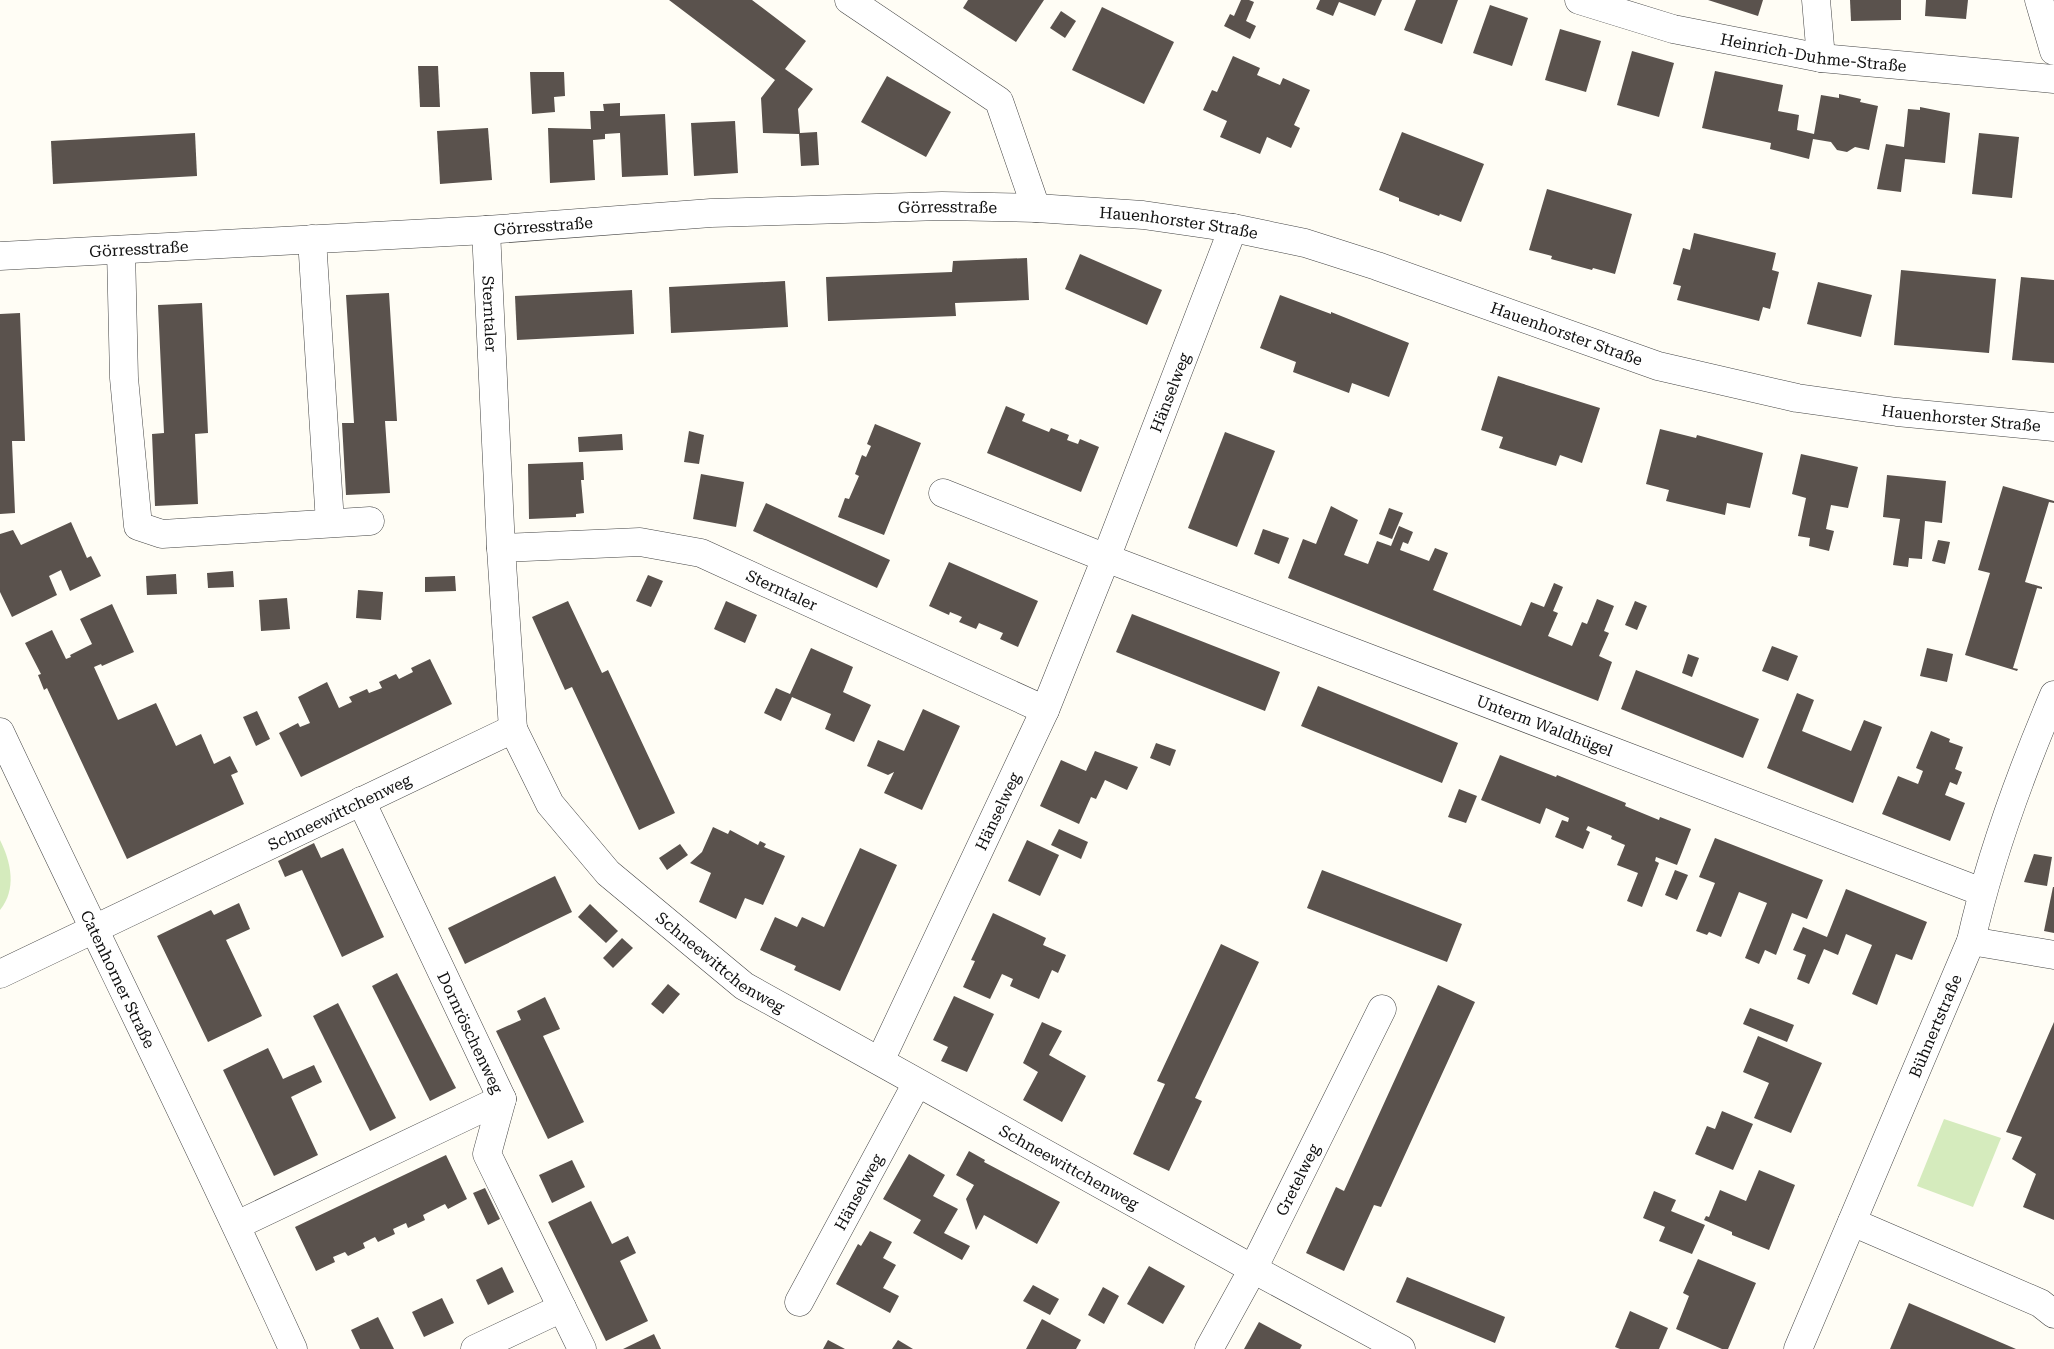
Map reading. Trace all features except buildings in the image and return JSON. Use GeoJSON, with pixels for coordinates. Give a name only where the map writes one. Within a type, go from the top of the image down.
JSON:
{"type":"FeatureCollection","features":[{"type":"Feature","properties":{"kind":"street"},"geometry":{"type":"LineString","coordinates":[[849,0],[999,101],[1036,208]]}},
{"type":"Feature","properties":{"kind":"street","name":"Heinrich-Duhme-Straße"},"geometry":{"type":"LineString","coordinates":[[1579,0],[1673,29],[1821,58],[2054,79]]}},
{"type":"Feature","properties":{"kind":"street"},"geometry":{"type":"LineString","coordinates":[[1816,0],[1821,58]]}},
{"type":"Feature","properties":{"kind":"street"},"geometry":{"type":"LineString","coordinates":[[2038,0],[2054,50]]}},
{"type":"Feature","properties":{"kind":"street","name":"Görresstraße"},"geometry":{"type":"LineString","coordinates":[[0,256],[486,230],[711,213],[942,206],[1086,210]]}},
{"type":"Feature","properties":{"kind":"street","name":"Hauenhorster Straße"},"geometry":{"type":"LineString","coordinates":[[1086,210],[1143,214],[1233,228],[1305,243],[1377,266],[1658,366],[1797,398],[1897,412],[2054,427]]}},
{"type":"Feature","properties":{"kind":"street","name":"Hänselweg"},"geometry":{"type":"LineString","coordinates":[[880,1061],[1045,710],[1106,558],[1233,228]]}},
{"type":"Feature","properties":{"kind":"street","name":"Sterntaler"},"geometry":{"type":"LineString","coordinates":[[486,230],[501,548],[512,729]]}},
{"type":"Feature","properties":{"kind":"street"},"geometry":{"type":"LineString","coordinates":[[312,240],[330,523]]}},
{"type":"Feature","properties":{"kind":"street"},"geometry":{"type":"LineString","coordinates":[[121,250],[124,378],[138,526],[162,534],[370,521]]}},
{"type":"Feature","properties":{"kind":"street"},"geometry":{"type":"LineString","coordinates":[[943,493],[1106,558]]}},
{"type":"Feature","properties":{"kind":"street","name":"Sterntaler"},"geometry":{"type":"LineString","coordinates":[[501,548],[640,542],[701,552],[1045,710]]}},
{"type":"Feature","properties":{"kind":"street","name":"Unterm Waldhügel"},"geometry":{"type":"LineString","coordinates":[[1106,558],[1982,892]]}},
{"type":"Feature","properties":{"kind":"street","name":"Bühnertstraße"},"geometry":{"type":"LineString","coordinates":[[1798,1349],[1971,941],[1982,892],[2003,824],[2054,695]]}},
{"type":"Feature","properties":{"kind":"street","name":"Schneewittchenweg"},"geometry":{"type":"LineString","coordinates":[[0,974],[512,729],[550,804],[608,873],[744,986],[1253,1270],[1401,1349]]}},
{"type":"Feature","properties":{"kind":"street","name":"Catenhorner Straße"},"geometry":{"type":"LineString","coordinates":[[0,732],[93,930],[237,1225],[293,1349]]}},
{"type":"Feature","properties":{"kind":"street","name":"Dornröschenweg"},"geometry":{"type":"LineString","coordinates":[[361,801],[502,1099],[487,1154],[582,1349]]}},
{"type":"Feature","properties":{"kind":"street"},"geometry":{"type":"LineString","coordinates":[[1971,941],[2054,956]]}},
{"type":"Feature","properties":{"kind":"street","name":"Gretelweg"},"geometry":{"type":"LineString","coordinates":[[1209,1349],[1253,1270],[1382,1009]]}},
{"type":"Feature","properties":{"kind":"street","name":"Hänselweg"},"geometry":{"type":"LineString","coordinates":[[799,1302],[917,1083]]}},
{"type":"Feature","properties":{"kind":"street"},"geometry":{"type":"LineString","coordinates":[[237,1225],[502,1099]]}},
{"type":"Feature","properties":{"kind":"street"},"geometry":{"type":"LineString","coordinates":[[1852,1222],[2040,1303],[2054,1314]]}},
{"type":"Feature","properties":{"kind":"street"},"geometry":{"type":"LineString","coordinates":[[475,1349],[562,1308]]}},
{"type":"Feature","properties":{"kind":"green space"},"geometry":{"type":"Polygon","coordinates":[[[0,840],[7,857],[10,884],[9,893],[0,910],[0,840]]]}},
{"type":"Feature","properties":{"kind":"green space"},"geometry":{"type":"Polygon","coordinates":[[[1944,1119],[2001,1138],[1973,1207],[1917,1186],[1944,1119]]]}}]}
